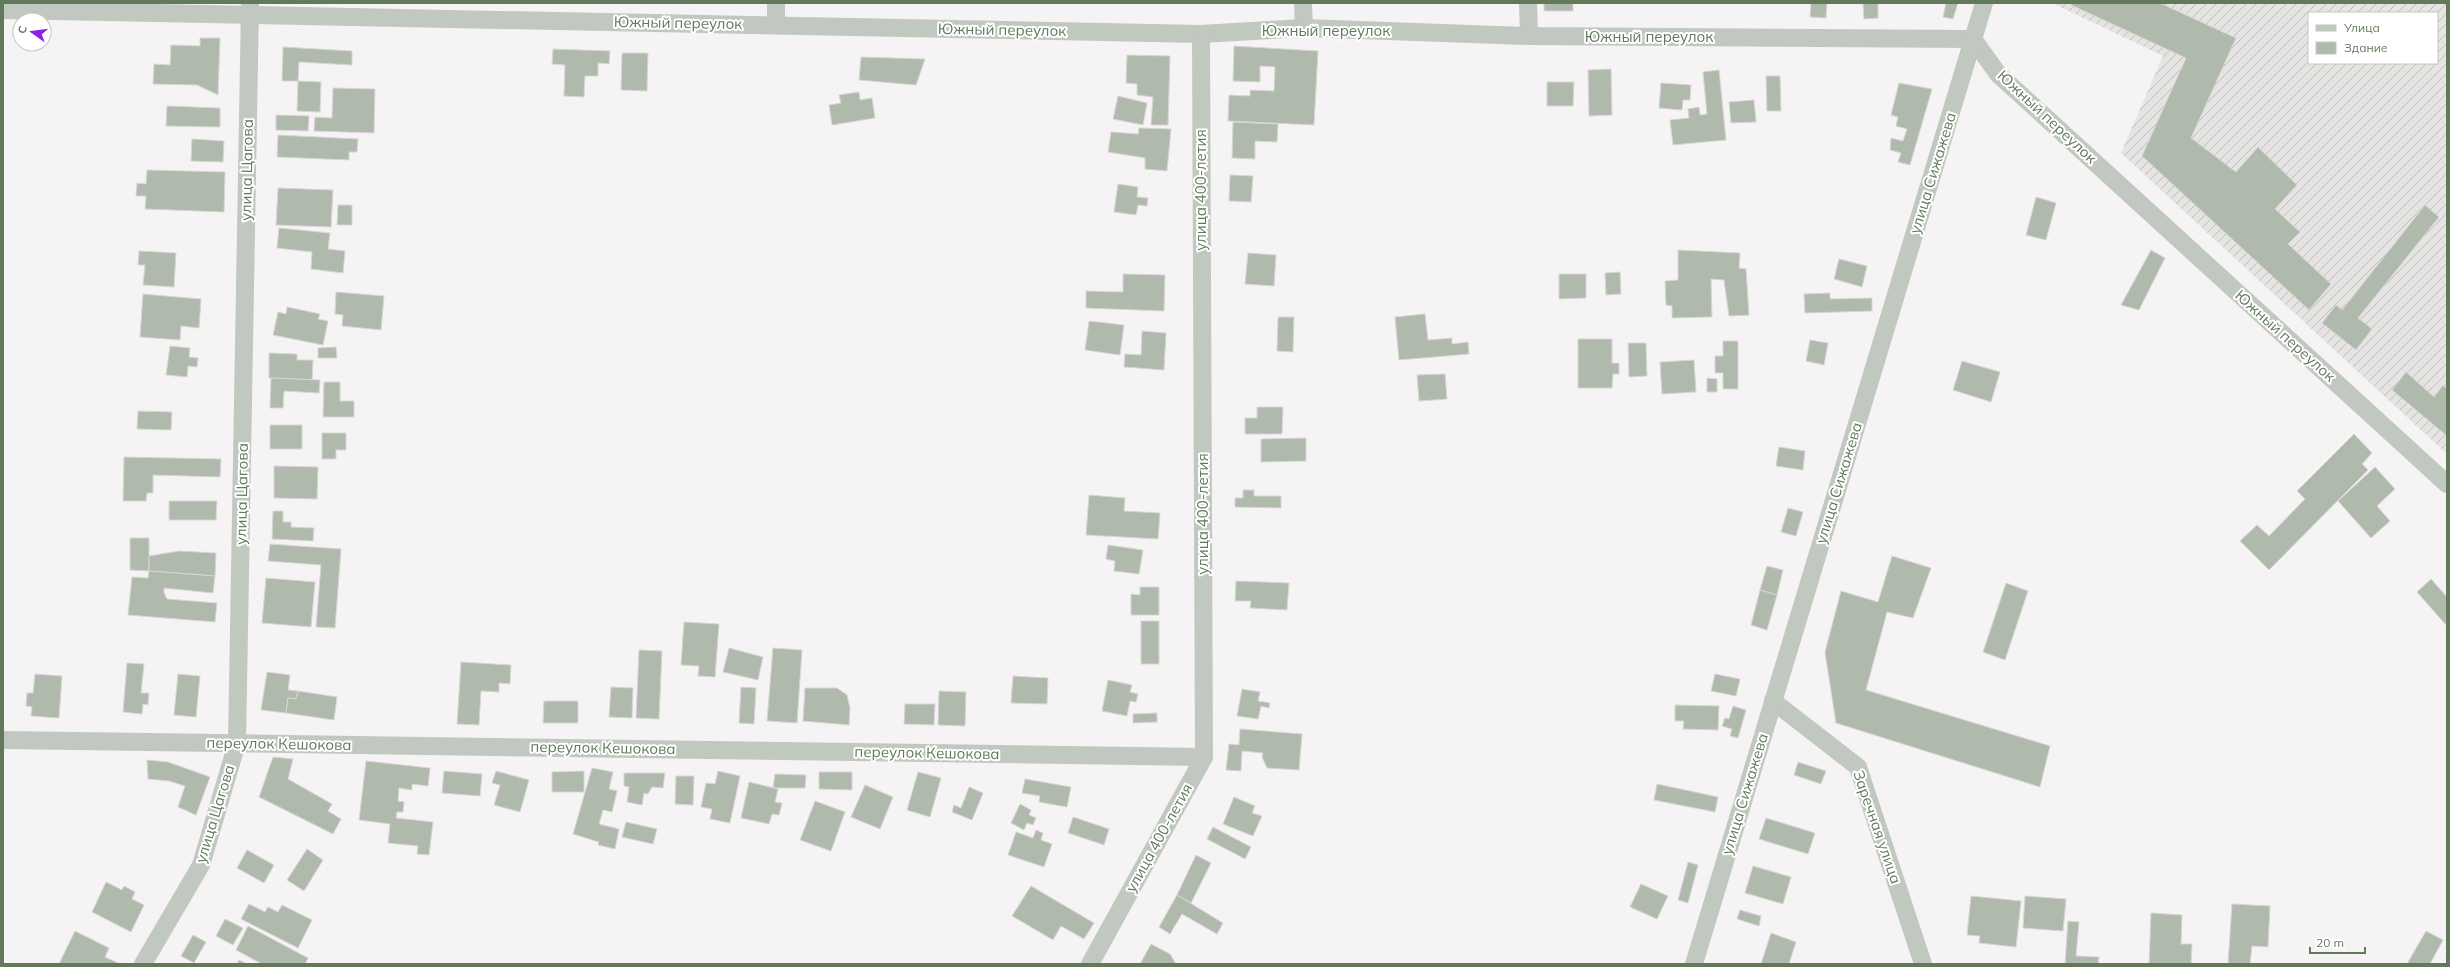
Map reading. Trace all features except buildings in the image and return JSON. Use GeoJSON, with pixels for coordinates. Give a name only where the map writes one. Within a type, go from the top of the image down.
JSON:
{"type":"FeatureCollection","features":[{"type":"Feature","properties":{"kind":"street"},"geometry":{"type":"LineString","coordinates":[[776,3],[776,25]]}},
{"type":"Feature","properties":{"kind":"street"},"geometry":{"type":"LineString","coordinates":[[1303,3],[1304,28]]}},
{"type":"Feature","properties":{"kind":"street"},"geometry":{"type":"LineString","coordinates":[[1528,3],[1529,36]]}},
{"type":"Feature","properties":{"kind":"street","name":"улица Сижажева"},"geometry":{"type":"LineString","coordinates":[[1694,964],[1984,3]]}},
{"type":"Feature","properties":{"kind":"street","name":"Южный переулок"},"geometry":{"type":"LineString","coordinates":[[3,10],[249,9],[776,25],[1201,34],[1304,28],[1529,36],[1973,39],[1998,74],[2447,484]]}},
{"type":"Feature","properties":{"kind":"street","name":"улица Цагова"},"geometry":{"type":"LineString","coordinates":[[143,964],[201,865],[237,743],[249,9]]}},
{"type":"Feature","properties":{"kind":"street","name":"улица 400-летия"},"geometry":{"type":"LineString","coordinates":[[1090,964],[1204,757],[1201,34]]}},
{"type":"Feature","properties":{"kind":"street","name":"Заречная улица"},"geometry":{"type":"LineString","coordinates":[[1773,701],[1858,767],[1923,964]]}},
{"type":"Feature","properties":{"kind":"street","name":"переулок Кешокова"},"geometry":{"type":"LineString","coordinates":[[3,740],[1204,757]]}},
{"type":"Feature","properties":{"kind":"shaded area"},"geometry":{"type":"Polygon","coordinates":[[[2056,3],[2447,3],[2447,454],[2121,153],[2163,56],[2056,5],[2056,3]]]}}]}
